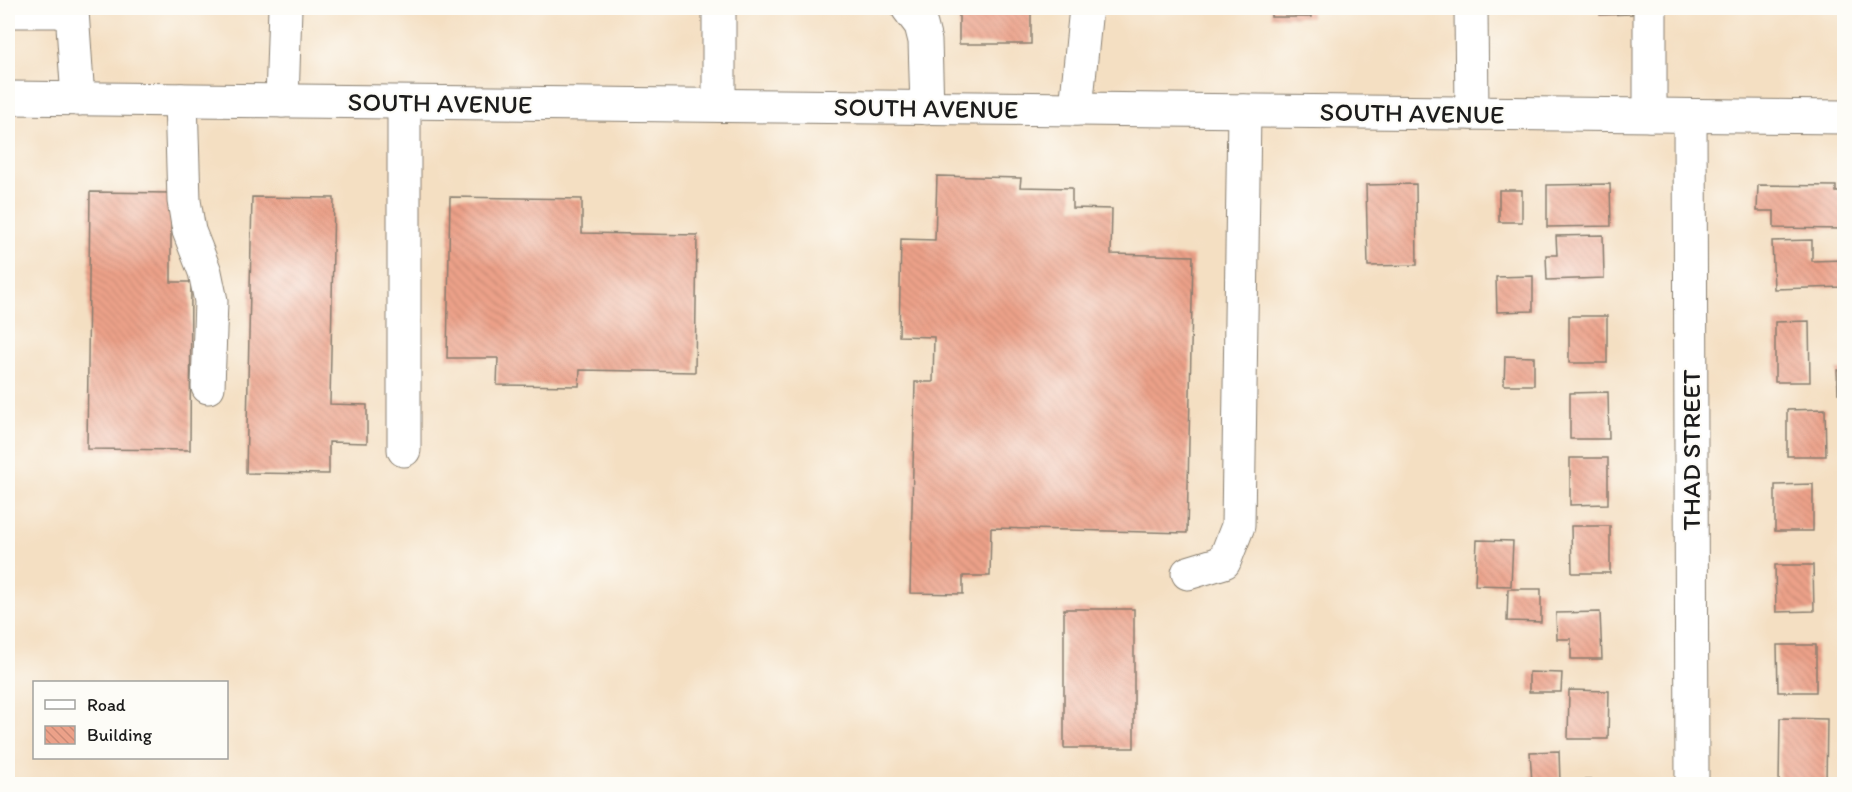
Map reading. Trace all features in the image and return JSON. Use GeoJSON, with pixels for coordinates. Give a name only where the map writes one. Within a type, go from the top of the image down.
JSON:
{"type":"FeatureCollection","features":[{"type":"Feature","properties":{"kind":"street"},"geometry":{"type":"LineString","coordinates":[[282,101],[285,8]]}},
{"type":"Feature","properties":{"kind":"street"},"geometry":{"type":"LineString","coordinates":[[719,8],[719,105]]}},
{"type":"Feature","properties":{"kind":"street"},"geometry":{"type":"LineString","coordinates":[[908,8],[921,25],[926,41],[927,108]]}},
{"type":"Feature","properties":{"kind":"street"},"geometry":{"type":"LineString","coordinates":[[1076,109],[1086,8]]}},
{"type":"Feature","properties":{"kind":"street"},"geometry":{"type":"LineString","coordinates":[[1471,8],[1472,113]]}},
{"type":"Feature","properties":{"kind":"street"},"geometry":{"type":"LineString","coordinates":[[1650,8],[1650,115]]}},
{"type":"Feature","properties":{"kind":"street"},"geometry":{"type":"LineString","coordinates":[[8,11],[76,9],[78,99]]}},
{"type":"Feature","properties":{"kind":"street","name":"SOUTH AVENUE"},"geometry":{"type":"LineString","coordinates":[[8,98],[1845,117]]}},
{"type":"Feature","properties":{"kind":"street"},"geometry":{"type":"LineString","coordinates":[[181,100],[184,201],[189,231],[205,273],[211,301],[208,387]]}},
{"type":"Feature","properties":{"kind":"street"},"geometry":{"type":"LineString","coordinates":[[404,102],[404,450]]}},
{"type":"Feature","properties":{"kind":"street"},"geometry":{"type":"LineString","coordinates":[[1188,573],[1224,562],[1238,526],[1244,111]]}},
{"type":"Feature","properties":{"kind":"street","name":"THAD STREET"},"geometry":{"type":"LineString","coordinates":[[1690,116],[1692,784]]}},
{"type":"Feature","properties":{"kind":"building"},"geometry":{"type":"Polygon","coordinates":[[[959,8],[1031,8],[1031,44],[959,44],[959,8]]]}},
{"type":"Feature","properties":{"kind":"building"},"geometry":{"type":"Polygon","coordinates":[[[1271,8],[1311,8],[1311,17],[1271,17],[1271,8]]]}},
{"type":"Feature","properties":{"kind":"building"},"geometry":{"type":"Polygon","coordinates":[[[1600,8],[1632,8],[1632,14],[1600,15],[1600,8]]]}},
{"type":"Feature","properties":{"kind":"building"},"geometry":{"type":"Polygon","coordinates":[[[937,176],[1021,178],[1020,187],[1072,188],[1072,208],[1112,209],[1111,254],[1193,256],[1187,533],[991,528],[990,576],[963,576],[963,594],[910,593],[915,382],[933,382],[934,337],[899,336],[901,239],[935,240],[937,176]]]}},
{"type":"Feature","properties":{"kind":"building"},"geometry":{"type":"Polygon","coordinates":[[[1416,184],[1417,265],[1368,266],[1366,185],[1416,184]]]}},
{"type":"Feature","properties":{"kind":"building"},"geometry":{"type":"Polygon","coordinates":[[[1610,184],[1611,226],[1547,227],[1547,185],[1610,184]]]}},
{"type":"Feature","properties":{"kind":"building"},"geometry":{"type":"Polygon","coordinates":[[[1758,185],[1836,186],[1836,192],[1844,192],[1844,229],[1774,228],[1774,211],[1757,211],[1758,185]]]}},
{"type":"Feature","properties":{"kind":"building"},"geometry":{"type":"Polygon","coordinates":[[[8,188],[10,188],[10,290],[8,290],[8,188]]]}},
{"type":"Feature","properties":{"kind":"building"},"geometry":{"type":"Polygon","coordinates":[[[1499,190],[1522,190],[1522,222],[1499,222],[1499,190]]]}},
{"type":"Feature","properties":{"kind":"building"},"geometry":{"type":"Polygon","coordinates":[[[90,192],[171,193],[171,282],[191,282],[190,450],[87,449],[90,192]]]}},
{"type":"Feature","properties":{"kind":"building"},"geometry":{"type":"Polygon","coordinates":[[[252,197],[334,198],[330,404],[367,405],[367,443],[329,442],[329,474],[246,473],[252,197]]]}},
{"type":"Feature","properties":{"kind":"building"},"geometry":{"type":"Polygon","coordinates":[[[450,197],[582,199],[582,233],[697,235],[695,372],[580,370],[579,386],[497,385],[498,358],[447,358],[450,197]]]}},
{"type":"Feature","properties":{"kind":"building"},"geometry":{"type":"Polygon","coordinates":[[[1603,235],[1604,278],[1547,280],[1546,255],[1557,255],[1556,236],[1603,235]]]}},
{"type":"Feature","properties":{"kind":"building"},"geometry":{"type":"Polygon","coordinates":[[[1812,240],[1812,261],[1844,260],[1844,287],[1774,289],[1772,241],[1812,240]]]}},
{"type":"Feature","properties":{"kind":"building"},"geometry":{"type":"Polygon","coordinates":[[[1533,276],[1533,311],[1497,312],[1496,277],[1533,276]]]}},
{"type":"Feature","properties":{"kind":"building"},"geometry":{"type":"Polygon","coordinates":[[[1569,316],[1607,316],[1607,363],[1569,363],[1569,316]]]}},
{"type":"Feature","properties":{"kind":"building"},"geometry":{"type":"Polygon","coordinates":[[[1809,321],[1810,382],[1775,382],[1775,322],[1809,321]]]}},
{"type":"Feature","properties":{"kind":"building"},"geometry":{"type":"Polygon","coordinates":[[[1505,356],[1534,357],[1534,385],[1504,385],[1505,356]]]}},
{"type":"Feature","properties":{"kind":"building"},"geometry":{"type":"Polygon","coordinates":[[[1837,370],[1844,370],[1844,392],[1838,393],[1837,370]]]}},
{"type":"Feature","properties":{"kind":"building"},"geometry":{"type":"Polygon","coordinates":[[[1608,392],[1609,439],[1570,439],[1570,393],[1608,392]]]}},
{"type":"Feature","properties":{"kind":"building"},"geometry":{"type":"Polygon","coordinates":[[[1825,409],[1826,456],[1787,456],[1787,410],[1825,409]]]}},
{"type":"Feature","properties":{"kind":"building"},"geometry":{"type":"Polygon","coordinates":[[[1570,458],[1608,458],[1608,504],[1570,505],[1570,458]]]}},
{"type":"Feature","properties":{"kind":"building"},"geometry":{"type":"Polygon","coordinates":[[[1813,484],[1813,531],[1775,531],[1775,485],[1813,484]]]}},
{"type":"Feature","properties":{"kind":"building"},"geometry":{"type":"Polygon","coordinates":[[[1571,526],[1610,526],[1610,573],[1572,573],[1571,526]]]}},
{"type":"Feature","properties":{"kind":"building"},"geometry":{"type":"Polygon","coordinates":[[[1477,540],[1513,541],[1511,586],[1475,585],[1477,540]]]}},
{"type":"Feature","properties":{"kind":"building"},"geometry":{"type":"Polygon","coordinates":[[[1775,565],[1813,565],[1814,611],[1776,612],[1775,565]]]}},
{"type":"Feature","properties":{"kind":"building"},"geometry":{"type":"Polygon","coordinates":[[[1508,589],[1541,589],[1541,622],[1507,621],[1508,589]]]}},
{"type":"Feature","properties":{"kind":"building"},"geometry":{"type":"Polygon","coordinates":[[[1064,609],[1134,609],[1134,748],[1064,748],[1064,609]]]}},
{"type":"Feature","properties":{"kind":"building"},"geometry":{"type":"Polygon","coordinates":[[[1600,612],[1602,659],[1571,659],[1571,639],[1557,639],[1556,613],[1600,612]]]}},
{"type":"Feature","properties":{"kind":"building"},"geometry":{"type":"Polygon","coordinates":[[[1777,645],[1816,645],[1816,692],[1778,692],[1777,645]]]}},
{"type":"Feature","properties":{"kind":"building"},"geometry":{"type":"Polygon","coordinates":[[[1529,672],[1562,673],[1561,692],[1529,692],[1529,672]]]}},
{"type":"Feature","properties":{"kind":"building"},"geometry":{"type":"Polygon","coordinates":[[[1569,690],[1609,691],[1608,739],[1568,739],[1569,690]]]}},
{"type":"Feature","properties":{"kind":"building"},"geometry":{"type":"Polygon","coordinates":[[[1780,718],[1827,719],[1826,784],[1779,784],[1780,718]]]}},
{"type":"Feature","properties":{"kind":"building"},"geometry":{"type":"Polygon","coordinates":[[[1559,751],[1560,782],[1532,783],[1530,752],[1559,751]]]}},
{"type":"Feature","properties":{"kind":"building"},"geometry":{"type":"Polygon","coordinates":[[[1569,780],[1607,780],[1607,784],[1568,784],[1569,780]]]}}]}
